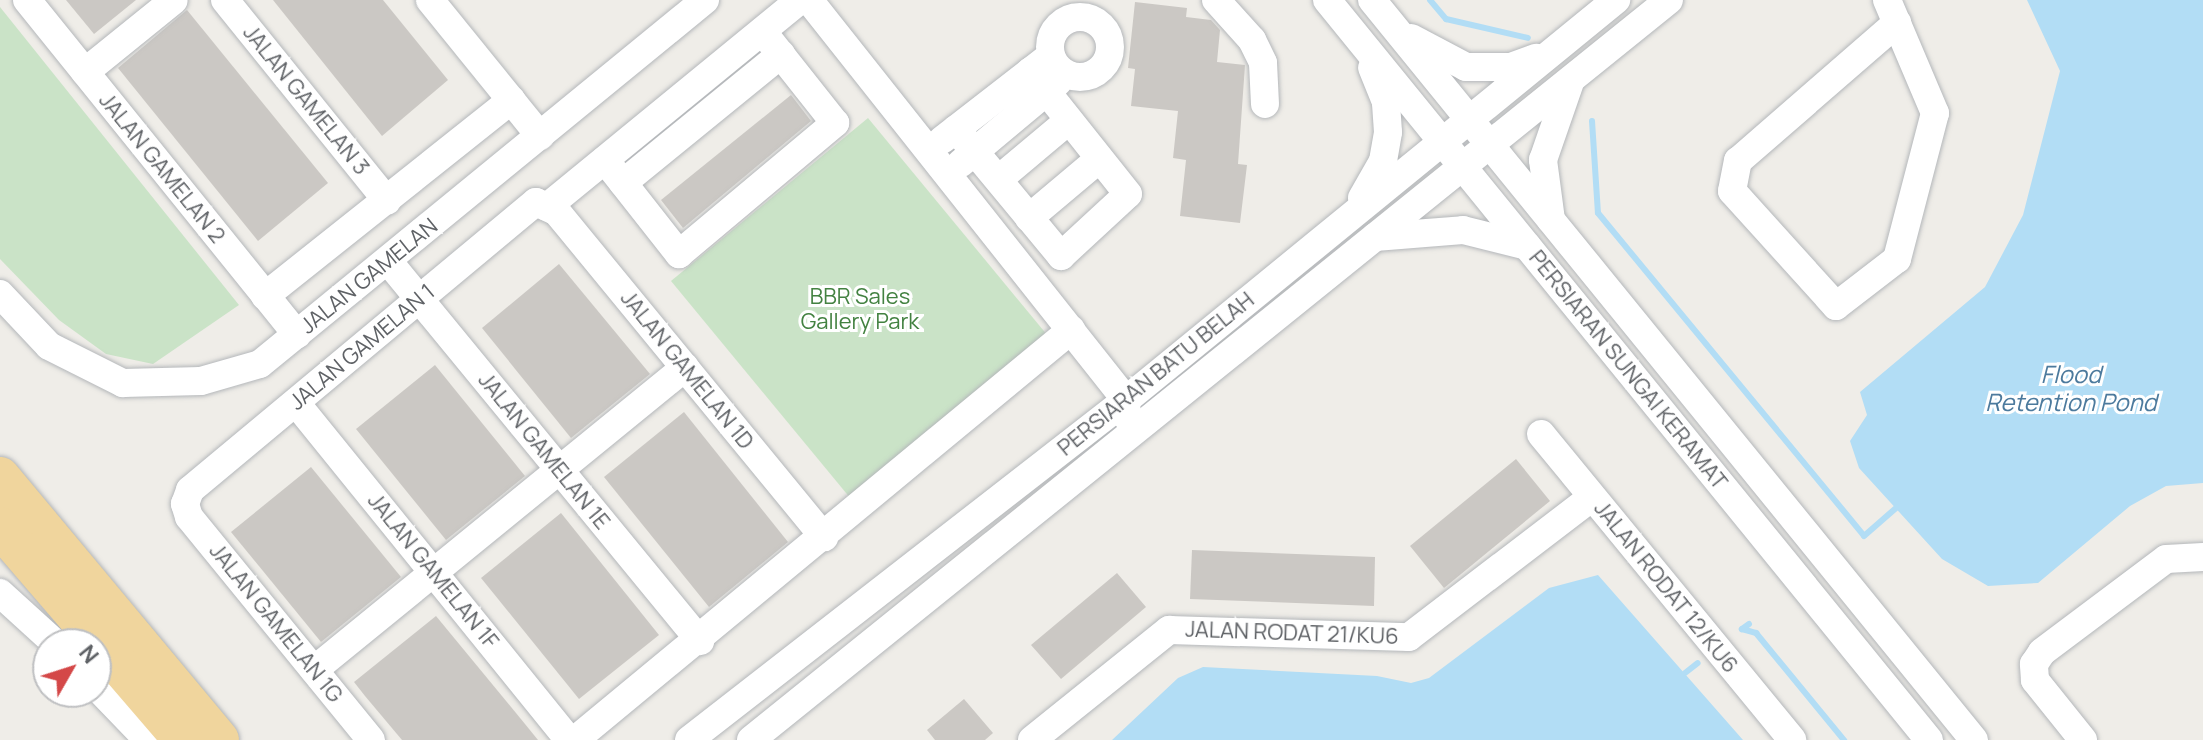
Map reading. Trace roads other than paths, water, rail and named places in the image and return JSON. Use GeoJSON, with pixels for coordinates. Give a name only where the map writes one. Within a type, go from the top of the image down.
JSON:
{"type":"FeatureCollection","features":[{"type":"Feature","properties":{"kind":"highway"},"geometry":{"type":"LineString","coordinates":[[0,477],[219,740]]}},
{"type":"Feature","properties":{"kind":"highway"},"geometry":{"type":"LineString","coordinates":[[0,527],[183,740]]}},
{"type":"Feature","properties":{"kind":"street","name":"JALAN GAMELAN 2"},"geometry":{"type":"LineString","coordinates":[[27,0],[297,335]]}},
{"type":"Feature","properties":{"kind":"street"},"geometry":{"type":"LineString","coordinates":[[85,72],[174,0]]}},
{"type":"Feature","properties":{"kind":"street","name":"JALAN GAMELAN 3"},"geometry":{"type":"LineString","coordinates":[[225,0],[387,201]]}},
{"type":"Feature","properties":{"kind":"street"},"geometry":{"type":"LineString","coordinates":[[430,0],[540,136]]}},
{"type":"Feature","properties":{"kind":"street","name":"JALAN GAMELAN"},"geometry":{"type":"LineString","coordinates":[[0,294],[49,346],[123,383],[201,381],[260,364],[705,0]]}},
{"type":"Feature","properties":{"kind":"street"},"geometry":{"type":"LineString","coordinates":[[547,207],[800,0]]}},
{"type":"Feature","properties":{"kind":"street"},"geometry":{"type":"LineString","coordinates":[[809,0],[1126,400],[1126,424],[1093,464]]}},
{"type":"Feature","properties":{"kind":"street"},"geometry":{"type":"LineString","coordinates":[[1216,0],[1252,40],[1263,63],[1265,104]]}},
{"type":"Feature","properties":{"kind":"street","name":"PERSIARAN SUNGAI KERAMAT"},"geometry":{"type":"LineString","coordinates":[[1327,0],[1929,740]]}},
{"type":"Feature","properties":{"kind":"street","name":"PERSIARAN BATU BELAH"},"geometry":{"type":"LineString","coordinates":[[689,740],[1126,400],[1616,0]]}},
{"type":"Feature","properties":{"kind":"street","name":"PERSIARAN BATU BELAH"},"geometry":{"type":"LineString","coordinates":[[751,740],[1669,0]]}},
{"type":"Feature","properties":{"kind":"street"},"geometry":{"type":"LineString","coordinates":[[928,150],[956,129],[1049,73],[1098,72],[1111,46],[1096,20],[1081,8],[1058,26],[1049,73],[975,152],[947,174]]}},
{"type":"Feature","properties":{"kind":"street"},"geometry":{"type":"LineString","coordinates":[[1380,10],[1427,50],[1466,67],[1511,67],[1551,53]]}},
{"type":"Feature","properties":{"kind":"street","name":"PERSIARAN SUNGAI KERAMAT"},"geometry":{"type":"LineString","coordinates":[[1380,10],[1974,740]]}},
{"type":"Feature","properties":{"kind":"street"},"geometry":{"type":"LineString","coordinates":[[1892,11],[1935,113],[1897,259],[1836,306],[1732,191],[1738,161],[1892,11]]}},
{"type":"Feature","properties":{"kind":"street"},"geometry":{"type":"LineString","coordinates":[[605,160],[679,254],[835,123],[762,31]]}},
{"type":"Feature","properties":{"kind":"street"},"geometry":{"type":"LineString","coordinates":[[1351,216],[1383,161],[1388,132],[1386,102],[1362,44]]}},
{"type":"Feature","properties":{"kind":"street"},"geometry":{"type":"LineString","coordinates":[[623,183],[781,54]]}},
{"type":"Feature","properties":{"kind":"street"},"geometry":{"type":"LineString","coordinates":[[956,129],[1061,256],[1128,194],[1068,121],[1049,73]]}},
{"type":"Feature","properties":{"kind":"street"},"geometry":{"type":"LineString","coordinates":[[1551,221],[1543,160],[1572,78]]}},
{"type":"Feature","properties":{"kind":"street"},"geometry":{"type":"LineString","coordinates":[[265,296],[511,100]]}},
{"type":"Feature","properties":{"kind":"street"},"geometry":{"type":"LineString","coordinates":[[999,179],[1068,121]]}},
{"type":"Feature","properties":{"kind":"street"},"geometry":{"type":"LineString","coordinates":[[1029,218],[1099,159]]}},
{"type":"Feature","properties":{"kind":"street","name":"JALAN GAMELAN 1"},"geometry":{"type":"LineString","coordinates":[[185,504],[190,490],[536,202],[547,207]]}},
{"type":"Feature","properties":{"kind":"street","name":"JALAN GAMELAN 1D"},"geometry":{"type":"LineString","coordinates":[[547,207],[557,212],[824,537]]}},
{"type":"Feature","properties":{"kind":"street"},"geometry":{"type":"LineString","coordinates":[[1375,237],[1463,230],[1527,246]]}},
{"type":"Feature","properties":{"kind":"street","name":"JALAN GAMELAN 1E"},"geometry":{"type":"LineString","coordinates":[[388,261],[700,641]]}},
{"type":"Feature","properties":{"kind":"street"},"geometry":{"type":"LineString","coordinates":[[572,740],[700,641],[1071,330]]}},
{"type":"Feature","properties":{"kind":"street"},"geometry":{"type":"LineString","coordinates":[[314,670],[685,367]]}},
{"type":"Feature","properties":{"kind":"street","name":"JALAN GAMELAN 1F"},"geometry":{"type":"LineString","coordinates":[[296,403],[572,740]]}},
{"type":"Feature","properties":{"kind":"street","name":"JALAN RODAT 12/KU6"},"geometry":{"type":"LineString","coordinates":[[1541,434],[1792,740]]}},
{"type":"Feature","properties":{"kind":"street","name":"JALAN RODAT 21/KU6"},"geometry":{"type":"LineString","coordinates":[[1032,740],[1169,630],[1409,637],[1592,497]]}},
{"type":"Feature","properties":{"kind":"street","name":"JALAN GAMELAN 1G"},"geometry":{"type":"LineString","coordinates":[[185,504],[189,517],[371,740]]}},
{"type":"Feature","properties":{"kind":"street"},"geometry":{"type":"LineString","coordinates":[[2083,740],[2040,689],[2034,664],[2042,652],[2166,559],[2203,557]]}},
{"type":"Feature","properties":{"kind":"street"},"geometry":{"type":"LineString","coordinates":[[0,593],[38,628]]}},
{"type":"Feature","properties":{"kind":"street"},"geometry":{"type":"LineString","coordinates":[[112,703],[148,740]]}},
{"type":"Feature","properties":{"kind":"water","name":"Flood Retention Pond"},"geometry":{"type":"Polygon","coordinates":[[[2027,0],[2203,0],[2203,483],[2166,486],[2130,506],[2038,583],[1988,586],[1942,559],[1859,468],[1850,441],[1867,415],[1860,392],[1985,287],[2023,215],[2060,71],[2027,0]]]}},
{"type":"Feature","properties":{"kind":"water"},"geometry":{"type":"Polygon","coordinates":[[[1598,575],[1743,740],[1112,740],[1178,678],[1203,667],[1377,676],[1411,683],[1429,678],[1549,588],[1598,575]]]}},
{"type":"Feature","properties":{"kind":"waterway"},"geometry":{"type":"LineString","coordinates":[[1430,0],[1446,19],[1528,38]]}},
{"type":"Feature","properties":{"kind":"waterway"},"geometry":{"type":"LineString","coordinates":[[1592,121],[1598,213],[1864,536],[1896,508]]}},
{"type":"Feature","properties":{"kind":"waterway"},"geometry":{"type":"LineString","coordinates":[[1749,624],[1742,629],[1756,633],[1844,740]]}},
{"type":"Feature","properties":{"kind":"waterway"},"geometry":{"type":"LineString","coordinates":[[1685,673],[1698,663]]}},
{"type":"Feature","properties":{"kind":"park label","name":"BBR Sales Gallery Park"},"geometry":{"type":"Point","coordinates":[860,308]}}]}
